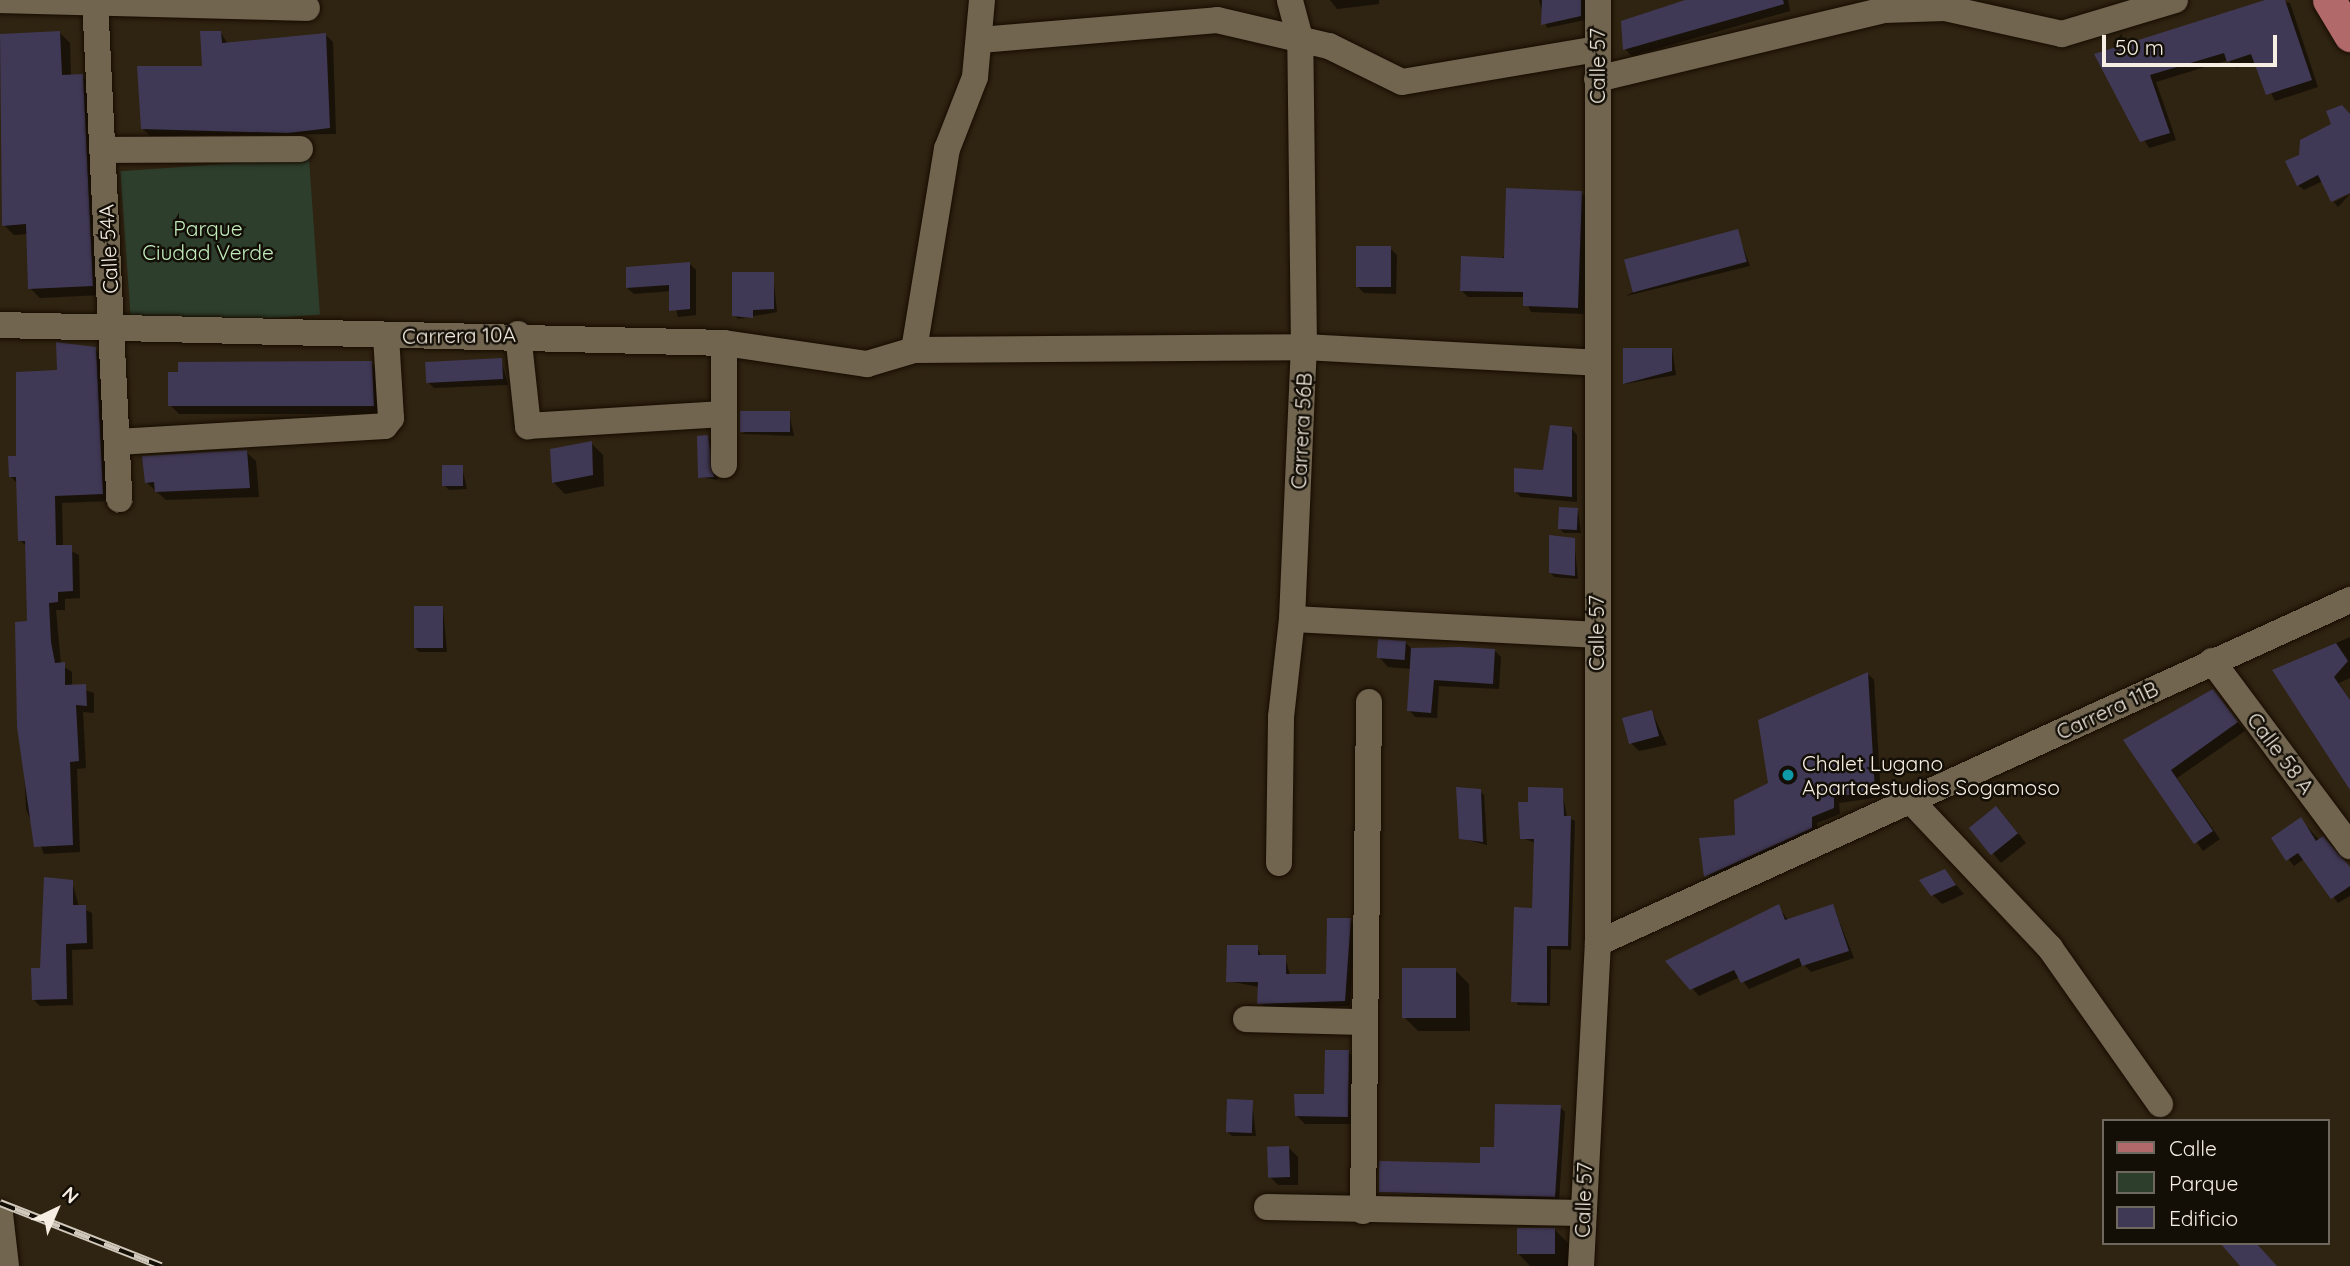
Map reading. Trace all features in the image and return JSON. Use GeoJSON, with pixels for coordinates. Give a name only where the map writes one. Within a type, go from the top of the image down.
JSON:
{"type":"FeatureCollection","features":[{"type":"Feature","properties":{"kind":"main road"},"geometry":{"type":"LineString","coordinates":[[2329,0],[2350,35]]}},
{"type":"Feature","properties":{"kind":"street"},"geometry":{"type":"LineString","coordinates":[[0,0],[307,8]]}},
{"type":"Feature","properties":{"kind":"street"},"geometry":{"type":"LineString","coordinates":[[914,350],[947,149],[975,77],[982,0]]}},
{"type":"Feature","properties":{"kind":"street","name":"Carrera 56B"},"geometry":{"type":"LineString","coordinates":[[1279,863],[1281,717],[1292,619],[1304,347],[1300,38],[1290,0]]}},
{"type":"Feature","properties":{"kind":"street","name":"Calle 57"},"geometry":{"type":"LineString","coordinates":[[1581,1266],[1581,1213],[1598,943],[1598,0]]}},
{"type":"Feature","properties":{"kind":"street"},"geometry":{"type":"LineString","coordinates":[[1597,79],[1828,11],[1945,8],[2063,34],[2175,0]]}},
{"type":"Feature","properties":{"kind":"street","name":"Calle 54A"},"geometry":{"type":"LineString","coordinates":[[95,1],[119,499]]}},
{"type":"Feature","properties":{"kind":"street"},"geometry":{"type":"LineString","coordinates":[[980,40],[1208,10],[1300,38],[1402,82],[1597,49]]}},
{"type":"Feature","properties":{"kind":"street"},"geometry":{"type":"LineString","coordinates":[[103,150],[300,149]]}},
{"type":"Feature","properties":{"kind":"street","name":"Carrera 10A"},"geometry":{"type":"LineString","coordinates":[[0,325],[386,336],[518,334],[724,343],[867,363],[914,350],[1304,347],[1597,363]]}},
{"type":"Feature","properties":{"kind":"street"},"geometry":{"type":"LineString","coordinates":[[518,334],[528,426],[723,414]]}},
{"type":"Feature","properties":{"kind":"street"},"geometry":{"type":"LineString","coordinates":[[117,442],[385,426],[391,418],[386,336]]}},
{"type":"Feature","properties":{"kind":"street"},"geometry":{"type":"LineString","coordinates":[[724,343],[724,465]]}},
{"type":"Feature","properties":{"kind":"street","name":"Carrera 11B"},"geometry":{"type":"LineString","coordinates":[[1598,943],[2350,600]]}},
{"type":"Feature","properties":{"kind":"street"},"geometry":{"type":"LineString","coordinates":[[1292,619],[1596,635]]}},
{"type":"Feature","properties":{"kind":"street","name":"Calle 58 A"},"geometry":{"type":"LineString","coordinates":[[2212,661],[2350,846]]}},
{"type":"Feature","properties":{"kind":"street"},"geometry":{"type":"LineString","coordinates":[[1363,1211],[1362,1022],[1369,702]]}},
{"type":"Feature","properties":{"kind":"street"},"geometry":{"type":"LineString","coordinates":[[1912,802],[2050,948],[2160,1104]]}},
{"type":"Feature","properties":{"kind":"street"},"geometry":{"type":"LineString","coordinates":[[1246,1019],[1362,1022]]}},
{"type":"Feature","properties":{"kind":"street"},"geometry":{"type":"LineString","coordinates":[[1267,1207],[1363,1211],[1581,1213]]}},
{"type":"Feature","properties":{"kind":"street"},"geometry":{"type":"LineString","coordinates":[[0,1214],[6,1266]]}},
{"type":"Feature","properties":{"kind":"green space","name":"Parque Ciudad Verde"},"geometry":{"type":"Polygon","coordinates":[[[309,158],[320,315],[131,328],[120,171],[309,158]]]}},
{"type":"Feature","properties":{"kind":"building"},"geometry":{"type":"Polygon","coordinates":[[[1542,0],[1581,0],[1581,16],[1541,25],[1542,0]]]}},
{"type":"Feature","properties":{"kind":"building"},"geometry":{"type":"Polygon","coordinates":[[[1685,0],[1783,0],[1784,4],[1623,50],[1621,21],[1685,0]]]}},
{"type":"Feature","properties":{"kind":"building"},"geometry":{"type":"Polygon","coordinates":[[[2265,0],[2285,0],[2312,80],[2266,95],[2251,54],[2227,62],[2224,53],[2150,75],[2170,133],[2140,142],[2094,54],[2265,0]]]}},
{"type":"Feature","properties":{"kind":"building"},"geometry":{"type":"Polygon","coordinates":[[[60,31],[62,75],[83,74],[93,286],[28,289],[26,224],[2,226],[0,34],[60,31]]]}},
{"type":"Feature","properties":{"kind":"building"},"geometry":{"type":"Polygon","coordinates":[[[200,31],[221,31],[222,43],[326,33],[330,128],[288,133],[141,129],[137,66],[202,66],[200,31]]]}},
{"type":"Feature","properties":{"kind":"building"},"geometry":{"type":"Polygon","coordinates":[[[2342,105],[2350,114],[2350,193],[2331,202],[2318,175],[2297,186],[2285,161],[2299,155],[2300,140],[2331,124],[2326,111],[2342,105]]]}},
{"type":"Feature","properties":{"kind":"building"},"geometry":{"type":"Polygon","coordinates":[[[1506,188],[1582,191],[1578,308],[1523,306],[1523,292],[1460,291],[1461,256],[1504,258],[1506,188]]]}},
{"type":"Feature","properties":{"kind":"building"},"geometry":{"type":"Polygon","coordinates":[[[1738,229],[1747,262],[1633,292],[1624,260],[1738,229]]]}},
{"type":"Feature","properties":{"kind":"building"},"geometry":{"type":"Polygon","coordinates":[[[1356,246],[1391,246],[1391,287],[1356,287],[1356,246]]]}},
{"type":"Feature","properties":{"kind":"building"},"geometry":{"type":"Polygon","coordinates":[[[690,262],[690,309],[669,311],[669,285],[626,288],[626,267],[690,262]]]}},
{"type":"Feature","properties":{"kind":"building"},"geometry":{"type":"Polygon","coordinates":[[[732,272],[774,272],[774,309],[753,310],[753,318],[732,316],[732,272]]]}},
{"type":"Feature","properties":{"kind":"building"},"geometry":{"type":"Polygon","coordinates":[[[56,342],[96,347],[103,494],[55,496],[56,545],[72,545],[73,591],[58,592],[58,602],[49,603],[51,642],[55,663],[65,662],[65,685],[86,684],[87,706],[76,705],[79,761],[70,762],[73,845],[34,847],[17,727],[15,622],[27,621],[25,541],[18,541],[16,477],[9,477],[8,456],[16,456],[16,372],[57,370],[56,342]]]}},
{"type":"Feature","properties":{"kind":"building"},"geometry":{"type":"Polygon","coordinates":[[[1623,348],[1672,348],[1672,371],[1623,384],[1623,348]]]}},
{"type":"Feature","properties":{"kind":"building"},"geometry":{"type":"Polygon","coordinates":[[[502,358],[503,379],[426,383],[425,362],[502,358]]]}},
{"type":"Feature","properties":{"kind":"building"},"geometry":{"type":"Polygon","coordinates":[[[372,361],[374,406],[168,406],[168,372],[178,372],[178,362],[372,361]]]}},
{"type":"Feature","properties":{"kind":"building"},"geometry":{"type":"Polygon","coordinates":[[[740,411],[790,411],[790,432],[740,432],[740,411]]]}},
{"type":"Feature","properties":{"kind":"building"},"geometry":{"type":"Polygon","coordinates":[[[1550,425],[1572,427],[1572,497],[1514,492],[1514,468],[1543,470],[1550,425]]]}},
{"type":"Feature","properties":{"kind":"building"},"geometry":{"type":"Polygon","coordinates":[[[708,435],[714,477],[698,478],[697,436],[708,435]]]}},
{"type":"Feature","properties":{"kind":"building"},"geometry":{"type":"Polygon","coordinates":[[[592,441],[593,475],[552,483],[550,449],[592,441]]]}},
{"type":"Feature","properties":{"kind":"building"},"geometry":{"type":"Polygon","coordinates":[[[247,450],[250,488],[155,492],[154,482],[145,483],[142,456],[247,450]]]}},
{"type":"Feature","properties":{"kind":"building"},"geometry":{"type":"Polygon","coordinates":[[[442,465],[463,465],[463,486],[442,486],[442,465]]]}},
{"type":"Feature","properties":{"kind":"building"},"geometry":{"type":"Polygon","coordinates":[[[1559,507],[1578,508],[1577,530],[1558,529],[1559,507]]]}},
{"type":"Feature","properties":{"kind":"building"},"geometry":{"type":"Polygon","coordinates":[[[1549,535],[1575,538],[1575,576],[1549,573],[1549,535]]]}},
{"type":"Feature","properties":{"kind":"building"},"geometry":{"type":"Polygon","coordinates":[[[414,606],[443,606],[443,648],[414,648],[414,606]]]}},
{"type":"Feature","properties":{"kind":"building"},"geometry":{"type":"Polygon","coordinates":[[[1378,639],[1406,641],[1405,660],[1377,658],[1378,639]]]}},
{"type":"Feature","properties":{"kind":"building"},"geometry":{"type":"Polygon","coordinates":[[[2336,643],[2348,661],[2334,677],[2350,700],[2350,790],[2272,670],[2336,643]]]}},
{"type":"Feature","properties":{"kind":"building"},"geometry":{"type":"Polygon","coordinates":[[[1411,648],[1495,649],[1493,684],[1434,680],[1431,713],[1407,711],[1411,648]]]}},
{"type":"Feature","properties":{"kind":"building"},"geometry":{"type":"Polygon","coordinates":[[[1868,672],[1875,791],[1834,797],[1834,808],[1812,817],[1812,828],[1704,877],[1699,838],[1735,835],[1734,800],[1768,783],[1758,720],[1868,672]]]}},
{"type":"Feature","properties":{"kind":"building"},"geometry":{"type":"Polygon","coordinates":[[[2213,689],[2238,722],[2171,770],[2213,831],[2194,844],[2123,740],[2213,689]]]}},
{"type":"Feature","properties":{"kind":"building"},"geometry":{"type":"Polygon","coordinates":[[[1652,710],[1659,736],[1629,744],[1622,718],[1652,710]]]}},
{"type":"Feature","properties":{"kind":"building"},"geometry":{"type":"Polygon","coordinates":[[[1456,787],[1481,789],[1483,842],[1459,839],[1456,787]]]}},
{"type":"Feature","properties":{"kind":"building"},"geometry":{"type":"Polygon","coordinates":[[[1528,787],[1563,788],[1564,816],[1571,816],[1568,946],[1547,946],[1547,1003],[1511,1002],[1514,907],[1532,908],[1534,839],[1520,839],[1518,802],[1528,802],[1528,787]]]}},
{"type":"Feature","properties":{"kind":"building"},"geometry":{"type":"Polygon","coordinates":[[[1996,806],[2018,833],[1991,855],[1969,828],[1996,806]]]}},
{"type":"Feature","properties":{"kind":"building"},"geometry":{"type":"Polygon","coordinates":[[[2301,817],[2316,841],[2323,836],[2350,867],[2350,886],[2331,899],[2298,853],[2286,861],[2271,838],[2301,817]]]}},
{"type":"Feature","properties":{"kind":"building"},"geometry":{"type":"Polygon","coordinates":[[[1945,869],[1956,885],[1931,896],[1919,880],[1945,869]]]}},
{"type":"Feature","properties":{"kind":"building"},"geometry":{"type":"Polygon","coordinates":[[[44,877],[73,880],[73,905],[86,905],[87,943],[66,944],[67,999],[32,1000],[31,968],[40,968],[44,877]]]}},
{"type":"Feature","properties":{"kind":"building"},"geometry":{"type":"Polygon","coordinates":[[[1779,904],[1785,920],[1833,904],[1849,951],[1802,966],[1799,958],[1741,983],[1734,970],[1690,990],[1665,961],[1779,904]]]}},
{"type":"Feature","properties":{"kind":"building"},"geometry":{"type":"Polygon","coordinates":[[[1327,918],[1351,918],[1345,1001],[1257,1004],[1258,982],[1226,982],[1227,945],[1258,945],[1258,955],[1286,955],[1286,974],[1326,974],[1327,918]]]}},
{"type":"Feature","properties":{"kind":"building"},"geometry":{"type":"Polygon","coordinates":[[[1402,968],[1456,968],[1456,1018],[1402,1018],[1402,968]]]}},
{"type":"Feature","properties":{"kind":"building"},"geometry":{"type":"Polygon","coordinates":[[[1325,1050],[1349,1050],[1348,1117],[1295,1116],[1294,1094],[1324,1094],[1325,1050]]]}},
{"type":"Feature","properties":{"kind":"building"},"geometry":{"type":"Polygon","coordinates":[[[1227,1099],[1253,1100],[1252,1133],[1226,1132],[1227,1099]]]}},
{"type":"Feature","properties":{"kind":"building"},"geometry":{"type":"Polygon","coordinates":[[[1495,1104],[1561,1105],[1555,1197],[1379,1192],[1379,1161],[1480,1163],[1480,1147],[1494,1147],[1495,1104]]]}},
{"type":"Feature","properties":{"kind":"building"},"geometry":{"type":"Polygon","coordinates":[[[1289,1146],[1290,1177],[1268,1178],[1267,1147],[1289,1146]]]}},
{"type":"Feature","properties":{"kind":"building"},"geometry":{"type":"Polygon","coordinates":[[[1517,1228],[1555,1228],[1555,1254],[1517,1254],[1517,1228]]]}},
{"type":"Feature","properties":{"kind":"building"},"geometry":{"type":"Polygon","coordinates":[[[2222,1245],[2258,1245],[2277,1266],[2240,1266],[2222,1245]]]}},
{"type":"Feature","properties":{"kind":"railway"},"geometry":{"type":"LineString","coordinates":[[0,1203],[161,1266]]}},
{"type":"Feature","properties":{"kind":"place","name":"Chalet Lugano Apartaestudios Sogamoso"},"geometry":{"type":"Point","coordinates":[1788,775]}}]}
